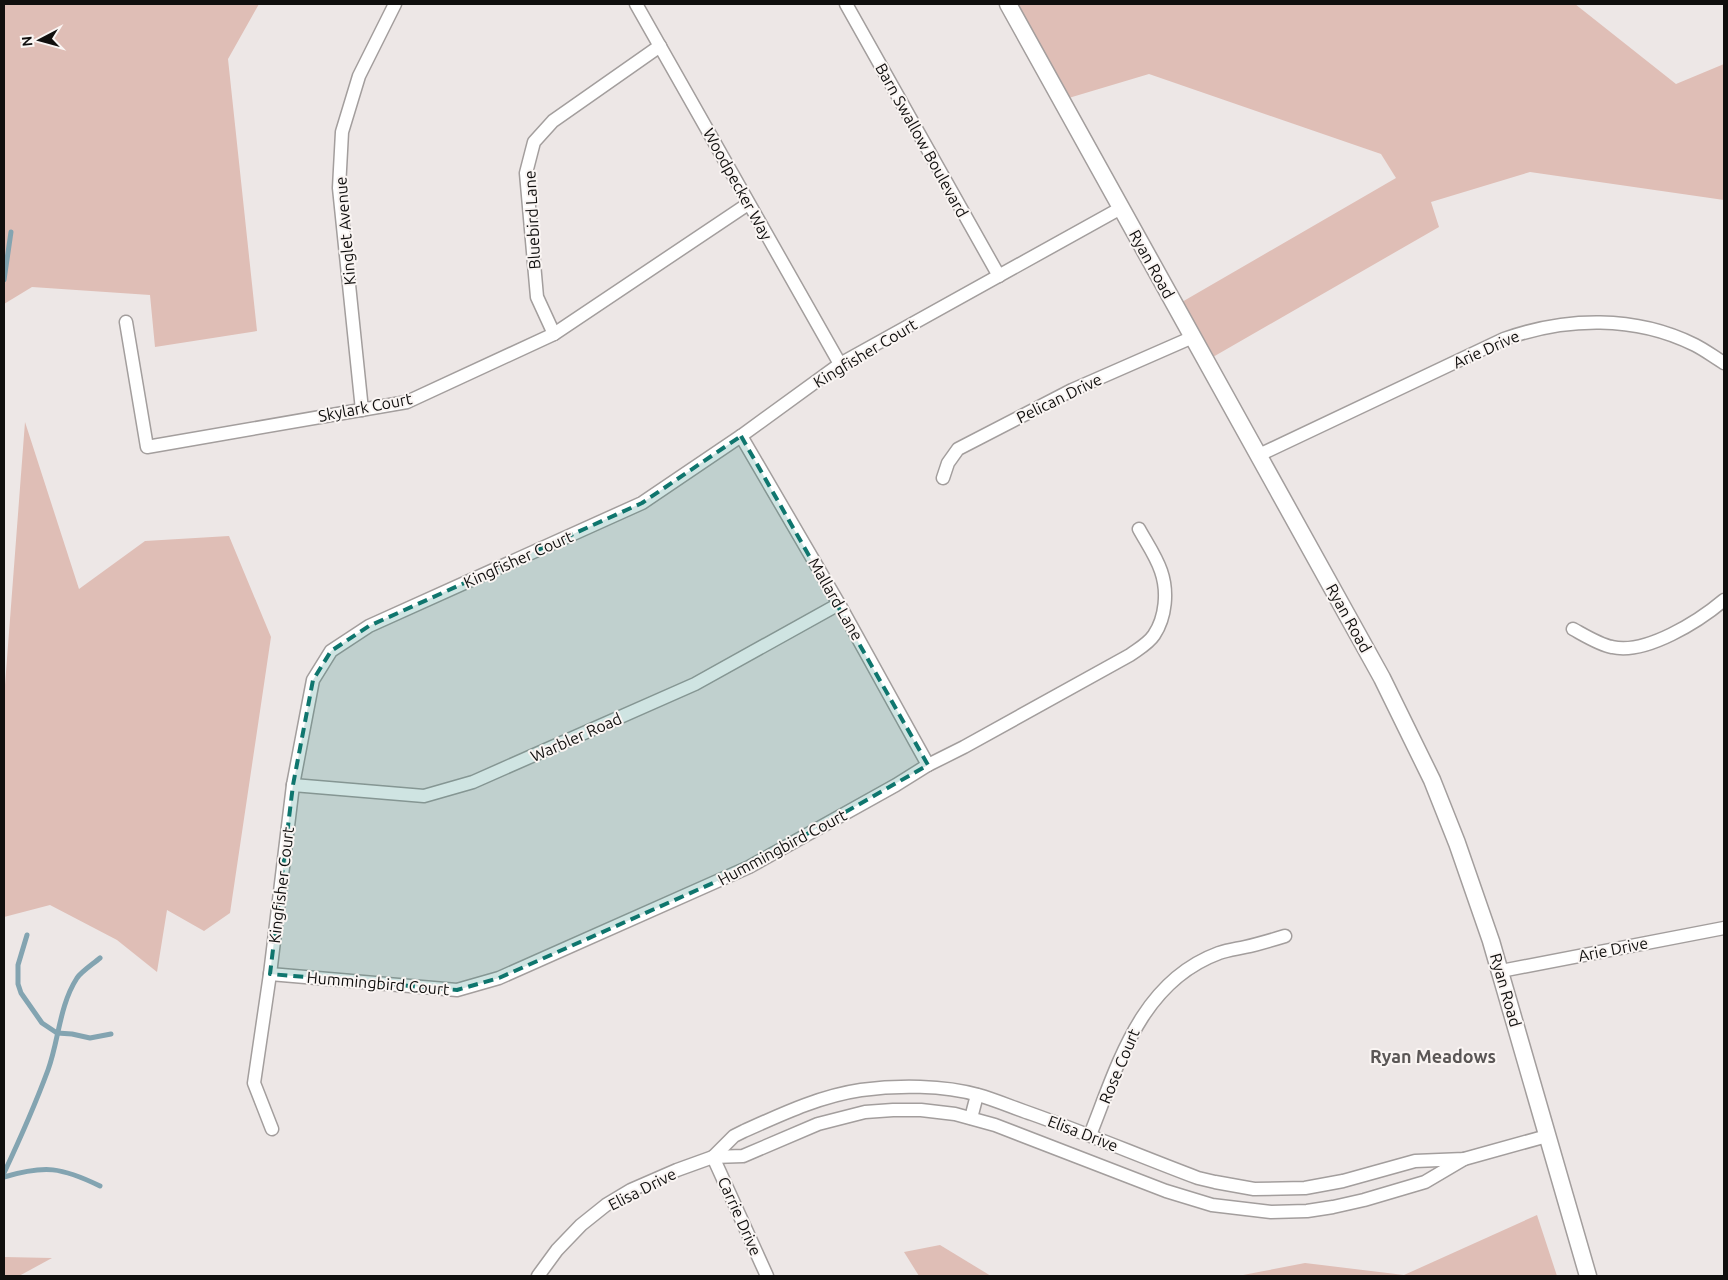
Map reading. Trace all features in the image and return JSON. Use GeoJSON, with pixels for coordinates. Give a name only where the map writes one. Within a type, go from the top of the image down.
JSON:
{"type":"FeatureCollection","features":[{"type":"Feature","properties":{"kind":"street","name":"Kinglet Avenue"},"geometry":{"type":"LineString","coordinates":[[362,410],[339,188],[342,132],[359,76],[396,4]]}},
{"type":"Feature","properties":{"kind":"street","name":"Woodpecker Way"},"geometry":{"type":"LineString","coordinates":[[636,4],[840,364]]}},
{"type":"Feature","properties":{"kind":"street","name":"Barn Swallow Boulevard"},"geometry":{"type":"LineString","coordinates":[[846,4],[999,276]]}},
{"type":"Feature","properties":{"kind":"street","name":"Ryan Road"},"geometry":{"type":"LineString","coordinates":[[1008,4],[1382,678],[1413,739],[1457,844],[1501,971],[1588,1276]]}},
{"type":"Feature","properties":{"kind":"street","name":"Bluebird Lane"},"geometry":{"type":"LineString","coordinates":[[554,334],[537,297],[526,173],[534,142],[553,120],[660,46]]}},
{"type":"Feature","properties":{"kind":"street","name":"Skylark Court"},"geometry":{"type":"LineString","coordinates":[[126,322],[148,446],[407,402],[554,334],[748,204]]}},
{"type":"Feature","properties":{"kind":"street","name":"Kingfisher Court"},"geometry":{"type":"LineString","coordinates":[[272,1129],[254,1083],[270,974],[293,785],[313,680],[331,651],[369,626],[642,503],[741,436],[840,364],[1121,208]]}},
{"type":"Feature","properties":{"kind":"street","name":"Arie Drive"},"geometry":{"type":"LineString","coordinates":[[1259,455],[1504,339],[1549,326],[1588,322],[1647,328],[1695,345],[1724,363]]}},
{"type":"Feature","properties":{"kind":"street","name":"Pelican Drive"},"geometry":{"type":"LineString","coordinates":[[943,478],[948,463],[958,449],[1072,390],[1193,337]]}},
{"type":"Feature","properties":{"kind":"street","name":"Mallard Lane"},"geometry":{"type":"LineString","coordinates":[[741,436],[839,604],[928,765]]}},
{"type":"Feature","properties":{"kind":"street","name":"Hummingbird Court"},"geometry":{"type":"LineString","coordinates":[[270,974],[457,990],[499,978],[749,867],[896,785],[928,765],[1130,655],[1148,642],[1154,634],[1163,614],[1166,588],[1161,569],[1139,529]]}},
{"type":"Feature","properties":{"kind":"street"},"geometry":{"type":"LineString","coordinates":[[1573,629],[1611,647],[1628,648],[1649,643],[1677,632],[1694,623],[1724,600]]}},
{"type":"Feature","properties":{"kind":"street","name":"Warbler Road"},"geometry":{"type":"LineString","coordinates":[[293,785],[424,796],[473,782],[695,684],[839,604]]}},
{"type":"Feature","properties":{"kind":"street","name":"Arie Drive"},"geometry":{"type":"LineString","coordinates":[[1501,971],[1724,928]]}},
{"type":"Feature","properties":{"kind":"street","name":"Rose Court"},"geometry":{"type":"LineString","coordinates":[[1090,1136],[1122,1054],[1138,1023],[1157,997],[1188,970],[1205,959],[1228,950],[1286,936]]}},
{"type":"Feature","properties":{"kind":"street","name":"Elisa Drive"},"geometry":{"type":"LineString","coordinates":[[538,1276],[563,1244],[581,1225],[606,1205],[631,1190],[712,1156],[734,1136],[752,1127],[808,1103],[837,1094],[860,1090],[909,1086],[938,1088],[977,1095],[1210,1181],[1254,1189],[1278,1190],[1328,1184],[1415,1161],[1464,1159],[1547,1136]]}},
{"type":"Feature","properties":{"kind":"street"},"geometry":{"type":"LineString","coordinates":[[860,1090],[865,1112]]}},
{"type":"Feature","properties":{"kind":"street"},"geometry":{"type":"LineString","coordinates":[[971,1118],[977,1095]]}},
{"type":"Feature","properties":{"kind":"street","name":"Elisa Drive"},"geometry":{"type":"LineString","coordinates":[[712,1156],[743,1156],[818,1124],[865,1112],[921,1110],[955,1114],[995,1125],[1166,1191],[1206,1204],[1271,1212],[1307,1211],[1364,1200],[1425,1182],[1464,1159]]}},
{"type":"Feature","properties":{"kind":"street","name":"Carrie Drive"},"geometry":{"type":"LineString","coordinates":[[712,1156],[767,1276]]}},
{"type":"Feature","properties":{"kind":"street"},"geometry":{"type":"LineString","coordinates":[[1206,1204],[1210,1181]]}},
{"type":"Feature","properties":{"kind":"street"},"geometry":{"type":"LineString","coordinates":[[1328,1184],[1332,1207]]}},
{"type":"Feature","properties":{"kind":"highlighted area"},"geometry":{"type":"Polygon","coordinates":[[[741,436],[928,765],[749,867],[499,978],[457,990],[270,974],[293,785],[313,680],[331,651],[369,626],[642,503],[741,436]]]}},
{"type":"Feature","properties":{"kind":"shaded area"},"geometry":{"type":"Polygon","coordinates":[[[4,4],[259,4],[228,59],[257,331],[155,347],[150,295],[32,287],[4,304],[4,4]]]}},
{"type":"Feature","properties":{"kind":"shaded area"},"geometry":{"type":"Polygon","coordinates":[[[1008,4],[1575,4],[1676,84],[1724,64],[1724,200],[1530,172],[1431,202],[1439,227],[1206,361],[1175,306],[1396,178],[1381,154],[1149,74],[1062,100],[1008,4]]]}},
{"type":"Feature","properties":{"kind":"shaded area"},"geometry":{"type":"Polygon","coordinates":[[[25,422],[79,589],[145,541],[229,536],[271,637],[230,913],[204,931],[167,910],[157,972],[117,940],[50,905],[4,917],[4,698],[25,422]]]}},
{"type":"Feature","properties":{"kind":"shaded area"},"geometry":{"type":"Polygon","coordinates":[[[1537,1215],[1557,1276],[1238,1276],[1305,1263],[1404,1275],[1537,1215]]]}},
{"type":"Feature","properties":{"kind":"shaded area"},"geometry":{"type":"Polygon","coordinates":[[[940,1245],[991,1276],[919,1276],[904,1252],[940,1245]]]}},
{"type":"Feature","properties":{"kind":"shaded area"},"geometry":{"type":"Polygon","coordinates":[[[4,1257],[52,1258],[19,1276],[4,1276],[4,1257]]]}},
{"type":"Feature","properties":{"kind":"waterway"},"geometry":{"type":"LineString","coordinates":[[4,280],[11,232]]}},
{"type":"Feature","properties":{"kind":"waterway"},"geometry":{"type":"LineString","coordinates":[[27,935],[18,965],[18,984],[21,993],[42,1023],[57,1033],[90,1038],[111,1034]]}},
{"type":"Feature","properties":{"kind":"waterway"},"geometry":{"type":"LineString","coordinates":[[4,1173],[48,1070],[66,1000],[79,975],[100,958]]}},
{"type":"Feature","properties":{"kind":"waterway"},"geometry":{"type":"LineString","coordinates":[[4,1177],[31,1171],[53,1170],[74,1175],[100,1186]]}},
{"type":"Feature","properties":{"kind":"district","name":"Ryan Meadows"},"geometry":{"type":"Point","coordinates":[1433,1056]}}]}
